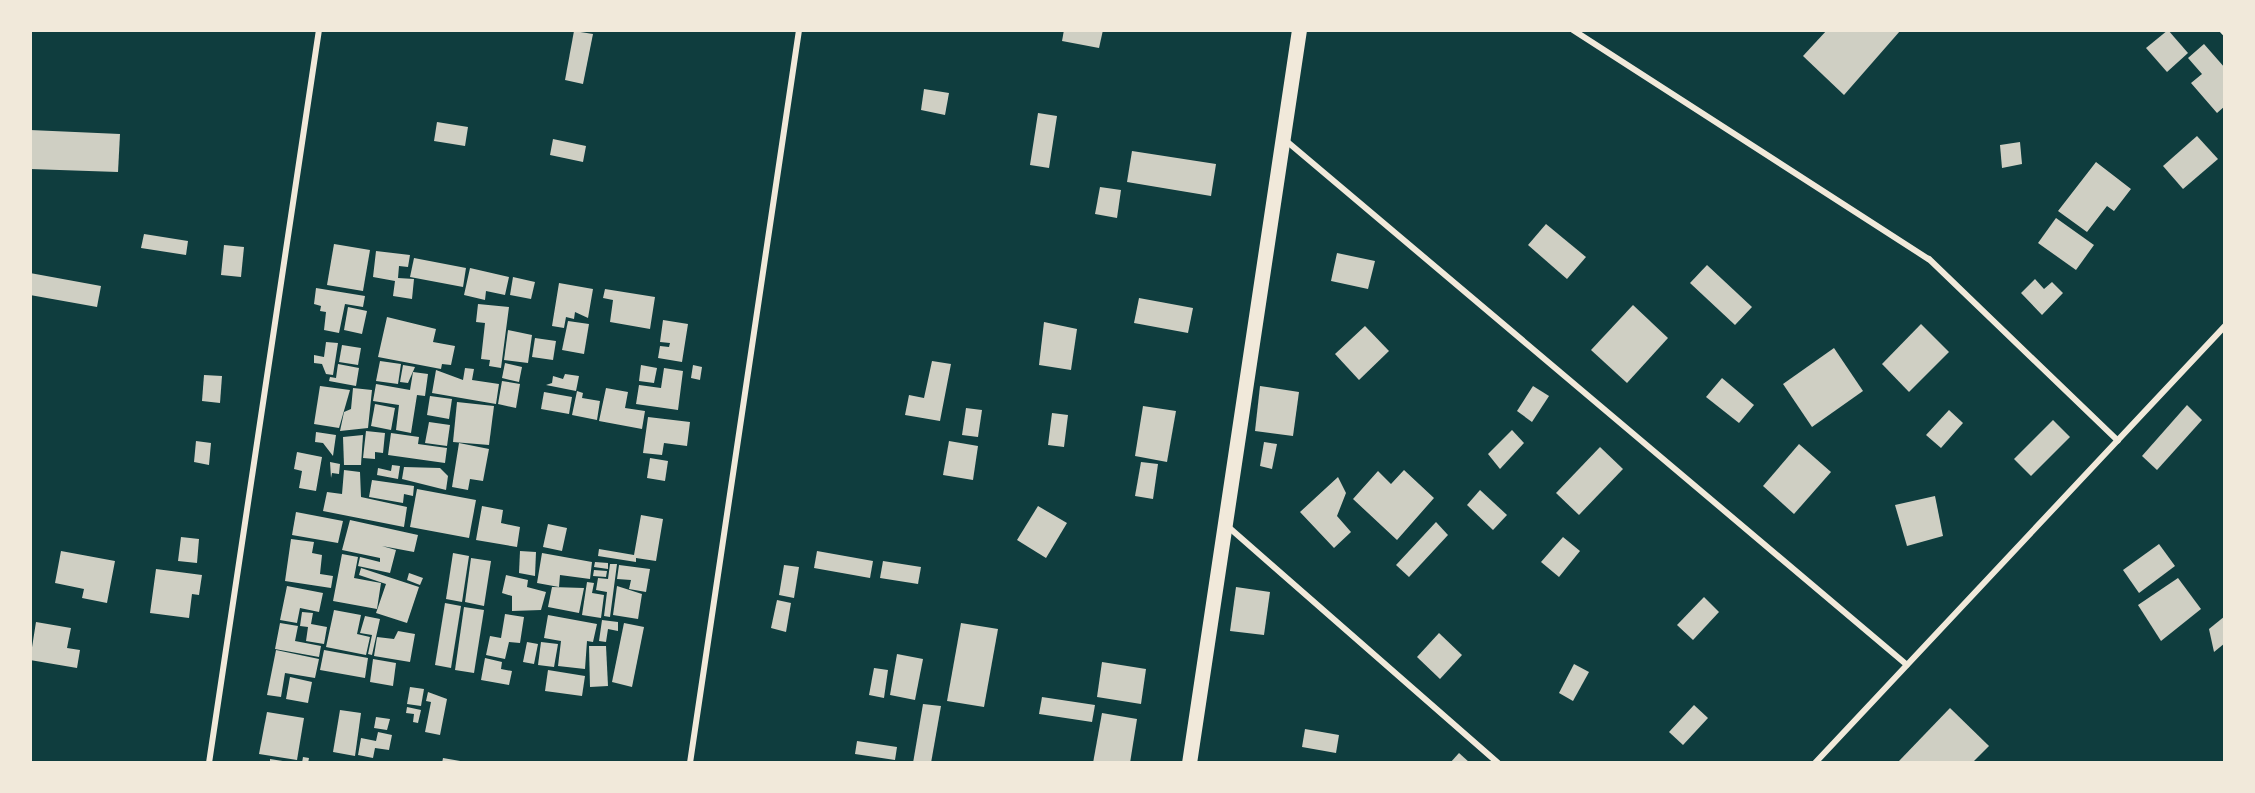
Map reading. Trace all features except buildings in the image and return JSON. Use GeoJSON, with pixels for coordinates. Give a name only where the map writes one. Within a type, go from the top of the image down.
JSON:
{"type":"FeatureCollection","features":[{"type":"Feature","properties":{"kind":"main road"},"geometry":{"type":"LineString","coordinates":[[1189,763],[1299,30]]}},
{"type":"Feature","properties":{"kind":"street"},"geometry":{"type":"LineString","coordinates":[[209,763],[319,30]]}},
{"type":"Feature","properties":{"kind":"street"},"geometry":{"type":"LineString","coordinates":[[690,763],[799,30]]}},
{"type":"Feature","properties":{"kind":"street"},"geometry":{"type":"LineString","coordinates":[[1573,30],[1929,259],[2118,441]]}},
{"type":"Feature","properties":{"kind":"street"},"geometry":{"type":"LineString","coordinates":[[1283,138],[1907,665]]}},
{"type":"Feature","properties":{"kind":"street"},"geometry":{"type":"LineString","coordinates":[[1815,763],[2225,326]]}},
{"type":"Feature","properties":{"kind":"street"},"geometry":{"type":"LineString","coordinates":[[1225,524],[1498,763]]}}]}
